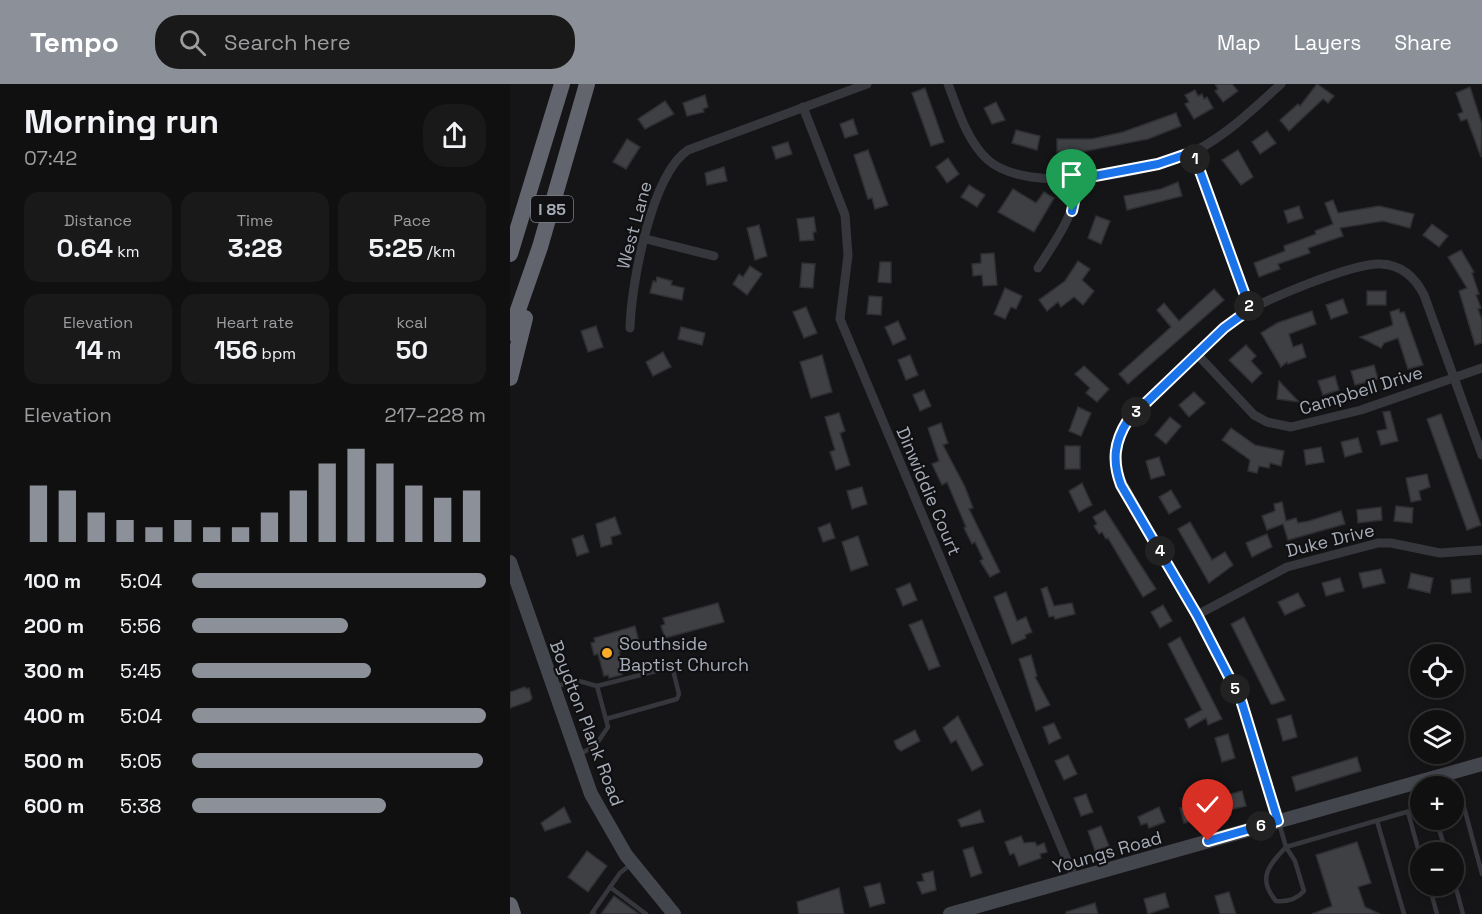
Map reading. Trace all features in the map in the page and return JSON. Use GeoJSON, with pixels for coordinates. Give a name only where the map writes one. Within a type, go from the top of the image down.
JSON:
{"type":"FeatureCollection","features":[{"type":"Feature","properties":{"kind":"highway","name":"I 85"},"geometry":{"type":"LineString","coordinates":[[510,254],[562,84]]}},
{"type":"Feature","properties":{"kind":"highway","name":"I 85"},"geometry":{"type":"LineString","coordinates":[[510,333],[540,248],[587,84]]}},
{"type":"Feature","properties":{"kind":"highway"},"geometry":{"type":"LineString","coordinates":[[510,378],[540,248]]}},
{"type":"Feature","properties":{"kind":"highway"},"geometry":{"type":"LineString","coordinates":[[510,905],[513,914]]}},
{"type":"Feature","properties":{"kind":"street","name":"West Lane"},"geometry":{"type":"LineString","coordinates":[[630,328],[631,301],[656,198],[665,175],[679,156],[688,150],[867,84]]}},
{"type":"Feature","properties":{"kind":"street"},"geometry":{"type":"LineString","coordinates":[[948,84],[964,125],[978,149],[988,160],[1007,170],[1028,175],[1079,179],[1129,171],[1193,152],[1246,117],[1281,84]]}},
{"type":"Feature","properties":{"kind":"street","name":"Dinwiddie Court"},"geometry":{"type":"LineString","coordinates":[[803,107],[845,215],[848,255],[840,319],[843,328],[1075,879]]}},
{"type":"Feature","properties":{"kind":"street"},"geometry":{"type":"LineString","coordinates":[[1193,152],[1250,309]]}},
{"type":"Feature","properties":{"kind":"street"},"geometry":{"type":"LineString","coordinates":[[1038,268],[1070,217],[1079,179]]}},
{"type":"Feature","properties":{"kind":"street"},"geometry":{"type":"LineString","coordinates":[[646,239],[714,256]]}},
{"type":"Feature","properties":{"kind":"street"},"geometry":{"type":"LineString","coordinates":[[1278,821],[1248,719],[1197,615],[1121,485],[1114,460],[1118,439],[1128,420],[1224,328],[1250,309],[1364,266],[1393,266],[1404,270],[1419,284],[1482,455]]}},
{"type":"Feature","properties":{"kind":"street","name":"Campbell Drive"},"geometry":{"type":"LineString","coordinates":[[1197,354],[1254,415],[1273,424],[1291,427],[1361,410],[1482,369]]}},
{"type":"Feature","properties":{"kind":"street","name":"Duke Drive"},"geometry":{"type":"LineString","coordinates":[[1197,615],[1287,567],[1378,543],[1390,543],[1440,554],[1482,550]]}},
{"type":"Feature","properties":{"kind":"street","name":"Boydton Plank Road"},"geometry":{"type":"LineString","coordinates":[[510,562],[577,756],[605,820],[632,863],[669,912]]}},
{"type":"Feature","properties":{"kind":"street","name":"Youngs Road"},"geometry":{"type":"LineString","coordinates":[[1447,776],[1482,764]]}},
{"type":"Feature","properties":{"kind":"street","name":"Youngs Road"},"geometry":{"type":"LineString","coordinates":[[950,914],[1278,821],[1410,787]]}},
{"type":"Feature","properties":{"kind":"lane"},"geometry":{"type":"LineString","coordinates":[[552,686],[579,681],[597,686],[668,668],[673,670],[679,694],[677,699],[606,719]]}},
{"type":"Feature","properties":{"kind":"lane"},"geometry":{"type":"LineString","coordinates":[[577,756],[595,746],[603,738],[608,727],[597,686]]}},
{"type":"Feature","properties":{"kind":"lane"},"geometry":{"type":"LineString","coordinates":[[1464,807],[1482,874]]}},
{"type":"Feature","properties":{"kind":"lane"},"geometry":{"type":"LineString","coordinates":[[1278,821],[1286,847],[1295,861],[1304,891],[1299,897],[1284,902],[1276,901],[1272,896],[1266,876],[1267,868],[1286,847],[1408,812],[1416,842]]}},
{"type":"Feature","properties":{"kind":"lane"},"geometry":{"type":"LineString","coordinates":[[1377,821],[1404,914]]}},
{"type":"Feature","properties":{"kind":"lane"},"geometry":{"type":"LineString","coordinates":[[594,914],[610,887],[632,863]]}},
{"type":"Feature","properties":{"kind":"lane"},"geometry":{"type":"LineString","coordinates":[[610,887],[646,914]]}},
{"type":"Feature","properties":{"kind":"lane"},"geometry":{"type":"LineString","coordinates":[[1432,896],[1437,914]]}},
{"type":"Feature","properties":{"kind":"lane"},"geometry":{"type":"LineString","coordinates":[[1458,896],[1463,914]]}},
{"type":"Feature","properties":{"kind":"lane"},"geometry":{"type":"LineString","coordinates":[[602,899],[609,904]]}},
{"type":"Feature","properties":{"kind":"building"},"geometry":{"type":"Polygon","coordinates":[[[1215,84],[1232,84],[1238,91],[1223,102],[1215,91],[1218,89],[1215,84]]]}},
{"type":"Feature","properties":{"kind":"building"},"geometry":{"type":"Polygon","coordinates":[[[1317,84],[1334,96],[1328,103],[1323,99],[1289,131],[1280,120],[1298,104],[1300,106],[1317,84]]]}},
{"type":"Feature","properties":{"kind":"building"},"geometry":{"type":"Polygon","coordinates":[[[1470,87],[1482,124],[1481,157],[1467,119],[1461,121],[1458,114],[1463,112],[1456,93],[1470,87]]]}},
{"type":"Feature","properties":{"kind":"building"},"geometry":{"type":"Polygon","coordinates":[[[925,88],[944,142],[931,146],[912,93],[925,88]]]}},
{"type":"Feature","properties":{"kind":"building"},"geometry":{"type":"Polygon","coordinates":[[[1195,90],[1198,96],[1202,94],[1204,99],[1207,97],[1213,108],[1194,119],[1185,104],[1189,102],[1185,95],[1195,90]]]}},
{"type":"Feature","properties":{"kind":"building"},"geometry":{"type":"Polygon","coordinates":[[[705,95],[708,107],[703,109],[704,112],[687,116],[683,103],[705,95]]]}},
{"type":"Feature","properties":{"kind":"building"},"geometry":{"type":"Polygon","coordinates":[[[665,101],[674,114],[645,129],[638,119],[665,101]]]}},
{"type":"Feature","properties":{"kind":"building"},"geometry":{"type":"Polygon","coordinates":[[[996,102],[1005,120],[992,124],[984,108],[996,102]]]}},
{"type":"Feature","properties":{"kind":"building"},"geometry":{"type":"Polygon","coordinates":[[[1176,113],[1181,126],[1148,139],[1081,152],[1057,152],[1057,139],[1092,139],[1123,132],[1176,113]]]}},
{"type":"Feature","properties":{"kind":"building"},"geometry":{"type":"Polygon","coordinates":[[[853,119],[858,134],[845,138],[840,124],[853,119]]]}},
{"type":"Feature","properties":{"kind":"building"},"geometry":{"type":"Polygon","coordinates":[[[1016,130],[1040,136],[1037,150],[1012,143],[1016,130]]]}},
{"type":"Feature","properties":{"kind":"building"},"geometry":{"type":"Polygon","coordinates":[[[1267,131],[1276,143],[1260,154],[1252,142],[1267,131]]]}},
{"type":"Feature","properties":{"kind":"building"},"geometry":{"type":"Polygon","coordinates":[[[627,139],[640,147],[626,169],[613,162],[627,139]]]}},
{"type":"Feature","properties":{"kind":"building"},"geometry":{"type":"Polygon","coordinates":[[[788,142],[792,154],[776,159],[772,147],[788,142]]]}},
{"type":"Feature","properties":{"kind":"building"},"geometry":{"type":"Polygon","coordinates":[[[868,150],[888,205],[875,209],[872,198],[868,199],[854,155],[868,150]]]}},
{"type":"Feature","properties":{"kind":"building"},"geometry":{"type":"Polygon","coordinates":[[[1238,150],[1253,177],[1241,185],[1222,160],[1238,150]]]}},
{"type":"Feature","properties":{"kind":"building"},"geometry":{"type":"Polygon","coordinates":[[[948,158],[959,174],[947,183],[936,167],[948,158]]]}},
{"type":"Feature","properties":{"kind":"building"},"geometry":{"type":"Polygon","coordinates":[[[724,167],[727,181],[707,185],[705,173],[724,167]]]}},
{"type":"Feature","properties":{"kind":"building"},"geometry":{"type":"Polygon","coordinates":[[[1178,182],[1182,196],[1127,210],[1124,196],[1161,189],[1178,182]]]}},
{"type":"Feature","properties":{"kind":"building"},"geometry":{"type":"Polygon","coordinates":[[[969,185],[985,195],[977,207],[961,197],[969,185]]]}},
{"type":"Feature","properties":{"kind":"building"},"geometry":{"type":"Polygon","coordinates":[[[1013,189],[1036,203],[1044,192],[1054,198],[1034,232],[998,212],[1013,189]]]}},
{"type":"Feature","properties":{"kind":"building"},"geometry":{"type":"Polygon","coordinates":[[[1333,200],[1338,213],[1379,206],[1414,214],[1410,228],[1383,221],[1340,228],[1343,236],[1308,248],[1310,253],[1278,264],[1280,269],[1259,277],[1254,263],[1285,251],[1284,246],[1316,234],[1315,231],[1333,224],[1325,203],[1333,200]]]}},
{"type":"Feature","properties":{"kind":"building"},"geometry":{"type":"Polygon","coordinates":[[[1299,206],[1303,218],[1288,223],[1284,211],[1299,206]]]}},
{"type":"Feature","properties":{"kind":"building"},"geometry":{"type":"Polygon","coordinates":[[[1096,216],[1110,221],[1101,244],[1088,238],[1096,216]]]}},
{"type":"Feature","properties":{"kind":"building"},"geometry":{"type":"Polygon","coordinates":[[[814,217],[816,232],[813,232],[814,240],[800,241],[797,219],[814,217]]]}},
{"type":"Feature","properties":{"kind":"building"},"geometry":{"type":"Polygon","coordinates":[[[1432,224],[1448,236],[1439,247],[1423,235],[1432,224]]]}},
{"type":"Feature","properties":{"kind":"building"},"geometry":{"type":"Polygon","coordinates":[[[759,225],[767,256],[755,260],[747,228],[759,225]]]}},
{"type":"Feature","properties":{"kind":"building"},"geometry":{"type":"Polygon","coordinates":[[[1461,250],[1474,272],[1472,273],[1479,294],[1476,295],[1481,308],[1478,309],[1482,320],[1482,343],[1475,345],[1459,291],[1467,288],[1448,257],[1461,250]]]}},
{"type":"Feature","properties":{"kind":"building"},"geometry":{"type":"Polygon","coordinates":[[[994,253],[997,285],[983,286],[982,275],[973,276],[972,264],[981,263],[981,254],[994,253]]]}},
{"type":"Feature","properties":{"kind":"building"},"geometry":{"type":"Polygon","coordinates":[[[1078,261],[1090,269],[1082,280],[1094,291],[1083,305],[1074,297],[1061,307],[1058,302],[1047,311],[1039,300],[1065,281],[1078,261]]]}},
{"type":"Feature","properties":{"kind":"building"},"geometry":{"type":"Polygon","coordinates":[[[880,262],[891,262],[891,283],[878,282],[880,262]]]}},
{"type":"Feature","properties":{"kind":"building"},"geometry":{"type":"Polygon","coordinates":[[[802,263],[815,264],[813,288],[800,287],[802,263]]]}},
{"type":"Feature","properties":{"kind":"building"},"geometry":{"type":"Polygon","coordinates":[[[750,266],[762,274],[747,295],[733,284],[739,274],[743,277],[750,266]]]}},
{"type":"Feature","properties":{"kind":"building"},"geometry":{"type":"Polygon","coordinates":[[[657,277],[672,281],[671,285],[684,288],[682,300],[650,293],[653,281],[656,282],[657,277]]]}},
{"type":"Feature","properties":{"kind":"building"},"geometry":{"type":"Polygon","coordinates":[[[1005,288],[1022,296],[1016,309],[1011,307],[1005,319],[994,314],[1005,288]]]}},
{"type":"Feature","properties":{"kind":"building"},"geometry":{"type":"Polygon","coordinates":[[[1214,289],[1224,300],[1128,384],[1119,374],[1171,327],[1157,310],[1164,303],[1179,321],[1214,289]]]}},
{"type":"Feature","properties":{"kind":"building"},"geometry":{"type":"Polygon","coordinates":[[[1367,291],[1386,291],[1386,305],[1367,305],[1367,291]]]}},
{"type":"Feature","properties":{"kind":"building"},"geometry":{"type":"Polygon","coordinates":[[[869,296],[882,297],[881,315],[867,314],[869,296]]]}},
{"type":"Feature","properties":{"kind":"building"},"geometry":{"type":"Polygon","coordinates":[[[1343,299],[1348,313],[1331,319],[1326,305],[1343,299]]]}},
{"type":"Feature","properties":{"kind":"building"},"geometry":{"type":"Polygon","coordinates":[[[806,307],[817,333],[804,338],[793,312],[806,307]]]}},
{"type":"Feature","properties":{"kind":"building"},"geometry":{"type":"Polygon","coordinates":[[[1399,309],[1400,313],[1404,312],[1423,365],[1408,369],[1398,338],[1384,343],[1381,348],[1360,337],[1393,325],[1390,312],[1399,309]]]}},
{"type":"Feature","properties":{"kind":"building"},"geometry":{"type":"Polygon","coordinates":[[[1312,311],[1316,324],[1289,334],[1293,347],[1302,344],[1306,357],[1288,364],[1287,362],[1281,367],[1261,333],[1277,323],[1312,311]]]}},
{"type":"Feature","properties":{"kind":"building"},"geometry":{"type":"Polygon","coordinates":[[[898,321],[906,339],[893,345],[885,327],[898,321]]]}},
{"type":"Feature","properties":{"kind":"building"},"geometry":{"type":"Polygon","coordinates":[[[596,326],[603,347],[588,352],[581,331],[596,326]]]}},
{"type":"Feature","properties":{"kind":"building"},"geometry":{"type":"Polygon","coordinates":[[[681,327],[705,333],[702,345],[678,339],[681,327]]]}},
{"type":"Feature","properties":{"kind":"building"},"geometry":{"type":"Polygon","coordinates":[[[1246,345],[1256,356],[1251,361],[1262,373],[1252,383],[1229,360],[1246,345]]]}},
{"type":"Feature","properties":{"kind":"building"},"geometry":{"type":"Polygon","coordinates":[[[663,352],[671,367],[653,376],[646,362],[663,352]]]}},
{"type":"Feature","properties":{"kind":"building"},"geometry":{"type":"Polygon","coordinates":[[[822,355],[832,392],[811,398],[800,362],[822,355]]]}},
{"type":"Feature","properties":{"kind":"building"},"geometry":{"type":"Polygon","coordinates":[[[910,355],[918,375],[906,380],[898,360],[910,355]]]}},
{"type":"Feature","properties":{"kind":"building"},"geometry":{"type":"Polygon","coordinates":[[[1374,365],[1378,379],[1355,385],[1351,371],[1374,365]]]}},
{"type":"Feature","properties":{"kind":"building"},"geometry":{"type":"Polygon","coordinates":[[[1084,366],[1109,389],[1097,402],[1086,393],[1090,388],[1075,374],[1084,366]]]}},
{"type":"Feature","properties":{"kind":"building"},"geometry":{"type":"Polygon","coordinates":[[[1335,376],[1339,390],[1323,395],[1318,381],[1335,376]]]}},
{"type":"Feature","properties":{"kind":"building"},"geometry":{"type":"Polygon","coordinates":[[[1279,381],[1299,402],[1277,399],[1279,381]]]}},
{"type":"Feature","properties":{"kind":"building"},"geometry":{"type":"Polygon","coordinates":[[[924,390],[931,406],[920,411],[913,395],[924,390]]]}},
{"type":"Feature","properties":{"kind":"building"},"geometry":{"type":"Polygon","coordinates":[[[1194,392],[1205,403],[1189,417],[1179,405],[1194,392]]]}},
{"type":"Feature","properties":{"kind":"building"},"geometry":{"type":"Polygon","coordinates":[[[1078,407],[1091,413],[1081,436],[1069,431],[1078,407]]]}},
{"type":"Feature","properties":{"kind":"building"},"geometry":{"type":"Polygon","coordinates":[[[1390,411],[1398,441],[1381,445],[1377,431],[1387,429],[1383,412],[1390,411]]]}},
{"type":"Feature","properties":{"kind":"building"},"geometry":{"type":"Polygon","coordinates":[[[839,413],[845,431],[840,433],[850,465],[836,470],[830,452],[835,450],[825,417],[839,413]]]}},
{"type":"Feature","properties":{"kind":"building"},"geometry":{"type":"Polygon","coordinates":[[[1441,414],[1481,525],[1467,530],[1427,419],[1441,414]]]}},
{"type":"Feature","properties":{"kind":"building"},"geometry":{"type":"Polygon","coordinates":[[[1170,417],[1181,426],[1166,444],[1155,435],[1170,417]]]}},
{"type":"Feature","properties":{"kind":"building"},"geometry":{"type":"Polygon","coordinates":[[[941,423],[948,443],[943,445],[965,487],[973,508],[969,509],[1000,572],[990,577],[980,561],[983,559],[975,542],[972,544],[964,528],[966,527],[947,482],[942,485],[932,464],[939,461],[928,428],[941,423]]]}},
{"type":"Feature","properties":{"kind":"building"},"geometry":{"type":"Polygon","coordinates":[[[1231,428],[1255,445],[1284,451],[1281,466],[1270,463],[1269,468],[1259,466],[1257,473],[1248,471],[1250,460],[1222,440],[1231,428]]]}},
{"type":"Feature","properties":{"kind":"building"},"geometry":{"type":"Polygon","coordinates":[[[1358,438],[1362,452],[1345,457],[1341,442],[1358,438]]]}},
{"type":"Feature","properties":{"kind":"building"},"geometry":{"type":"Polygon","coordinates":[[[1065,446],[1080,446],[1080,469],[1065,469],[1065,446]]]}},
{"type":"Feature","properties":{"kind":"building"},"geometry":{"type":"Polygon","coordinates":[[[1321,447],[1324,462],[1306,465],[1304,450],[1321,447]]]}},
{"type":"Feature","properties":{"kind":"building"},"geometry":{"type":"Polygon","coordinates":[[[1159,457],[1165,475],[1151,479],[1146,461],[1159,457]]]}},
{"type":"Feature","properties":{"kind":"building"},"geometry":{"type":"Polygon","coordinates":[[[1427,474],[1430,487],[1419,491],[1421,500],[1411,502],[1406,478],[1427,474]]]}},
{"type":"Feature","properties":{"kind":"building"},"geometry":{"type":"Polygon","coordinates":[[[1082,483],[1092,505],[1079,512],[1069,491],[1082,483]]]}},
{"type":"Feature","properties":{"kind":"building"},"geometry":{"type":"Polygon","coordinates":[[[862,487],[867,504],[852,509],[847,491],[862,487]]]}},
{"type":"Feature","properties":{"kind":"building"},"geometry":{"type":"Polygon","coordinates":[[[1171,490],[1181,507],[1169,514],[1159,497],[1171,490]]]}},
{"type":"Feature","properties":{"kind":"building"},"geometry":{"type":"Polygon","coordinates":[[[1282,502],[1286,521],[1296,518],[1298,523],[1309,521],[1341,511],[1345,524],[1288,540],[1283,524],[1267,530],[1262,516],[1275,511],[1274,504],[1282,502]]]}},
{"type":"Feature","properties":{"kind":"building"},"geometry":{"type":"Polygon","coordinates":[[[1396,506],[1413,508],[1412,523],[1394,521],[1396,506]]]}},
{"type":"Feature","properties":{"kind":"building"},"geometry":{"type":"Polygon","coordinates":[[[1381,507],[1382,520],[1358,523],[1357,510],[1381,507]]]}},
{"type":"Feature","properties":{"kind":"building"},"geometry":{"type":"Polygon","coordinates":[[[1105,510],[1156,589],[1143,597],[1108,538],[1106,539],[1102,532],[1099,534],[1094,526],[1097,524],[1093,517],[1105,510]]]}},
{"type":"Feature","properties":{"kind":"building"},"geometry":{"type":"Polygon","coordinates":[[[615,517],[621,534],[611,537],[612,544],[601,547],[596,524],[615,517]]]}},
{"type":"Feature","properties":{"kind":"building"},"geometry":{"type":"Polygon","coordinates":[[[1190,522],[1212,560],[1225,552],[1233,565],[1209,583],[1178,529],[1190,522]]]}},
{"type":"Feature","properties":{"kind":"building"},"geometry":{"type":"Polygon","coordinates":[[[830,523],[835,538],[823,542],[818,528],[830,523]]]}},
{"type":"Feature","properties":{"kind":"building"},"geometry":{"type":"Polygon","coordinates":[[[1267,534],[1272,547],[1252,557],[1246,543],[1267,534]]]}},
{"type":"Feature","properties":{"kind":"building"},"geometry":{"type":"Polygon","coordinates":[[[583,535],[589,552],[577,556],[572,539],[583,535]]]}},
{"type":"Feature","properties":{"kind":"building"},"geometry":{"type":"Polygon","coordinates":[[[858,536],[868,565],[851,571],[842,542],[858,536]]]}},
{"type":"Feature","properties":{"kind":"building"},"geometry":{"type":"Polygon","coordinates":[[[1381,569],[1385,583],[1363,588],[1359,573],[1381,569]]]}},
{"type":"Feature","properties":{"kind":"building"},"geometry":{"type":"Polygon","coordinates":[[[1411,573],[1433,578],[1430,593],[1408,588],[1411,573]]]}},
{"type":"Feature","properties":{"kind":"building"},"geometry":{"type":"Polygon","coordinates":[[[1340,578],[1344,591],[1326,596],[1322,583],[1340,578]]]}},
{"type":"Feature","properties":{"kind":"building"},"geometry":{"type":"Polygon","coordinates":[[[1470,578],[1471,592],[1452,594],[1451,580],[1470,578]]]}},
{"type":"Feature","properties":{"kind":"building"},"geometry":{"type":"Polygon","coordinates":[[[910,583],[917,600],[903,606],[896,589],[910,583]]]}},
{"type":"Feature","properties":{"kind":"building"},"geometry":{"type":"Polygon","coordinates":[[[1047,587],[1054,606],[1072,603],[1075,614],[1055,619],[1054,616],[1049,617],[1041,589],[1047,587]]]}},
{"type":"Feature","properties":{"kind":"building"},"geometry":{"type":"Polygon","coordinates":[[[1006,592],[1017,621],[1026,617],[1032,632],[1025,635],[1026,638],[1012,644],[994,597],[1006,592]]]}},
{"type":"Feature","properties":{"kind":"building"},"geometry":{"type":"Polygon","coordinates":[[[1298,593],[1305,606],[1285,615],[1278,602],[1298,593]]]}},
{"type":"Feature","properties":{"kind":"building"},"geometry":{"type":"Polygon","coordinates":[[[718,603],[724,622],[665,638],[661,626],[665,624],[663,618],[718,603]]]}},
{"type":"Feature","properties":{"kind":"building"},"geometry":{"type":"Polygon","coordinates":[[[1163,605],[1172,621],[1160,628],[1151,612],[1163,605]]]}},
{"type":"Feature","properties":{"kind":"building"},"geometry":{"type":"Polygon","coordinates":[[[1244,617],[1285,700],[1271,704],[1231,624],[1244,617]]]}},
{"type":"Feature","properties":{"kind":"building"},"geometry":{"type":"Polygon","coordinates":[[[922,620],[940,666],[929,670],[909,625],[922,620]]]}},
{"type":"Feature","properties":{"kind":"building","name":"Southside Baptist Church"},"geometry":{"type":"Polygon","coordinates":[[[635,626],[640,646],[619,652],[624,670],[621,671],[622,675],[609,678],[608,675],[604,676],[598,654],[594,655],[591,643],[595,642],[594,638],[635,626]]]}},
{"type":"Feature","properties":{"kind":"building"},"geometry":{"type":"Polygon","coordinates":[[[1180,637],[1222,719],[1208,725],[1206,718],[1189,728],[1185,719],[1202,710],[1168,644],[1180,637]]]}},
{"type":"Feature","properties":{"kind":"building"},"geometry":{"type":"Polygon","coordinates":[[[1031,655],[1037,676],[1035,677],[1050,705],[1036,711],[1019,659],[1031,655]]]}},
{"type":"Feature","properties":{"kind":"building"},"geometry":{"type":"Polygon","coordinates":[[[525,687],[529,688],[532,698],[530,701],[510,708],[510,692],[525,687]]]}},
{"type":"Feature","properties":{"kind":"building"},"geometry":{"type":"Polygon","coordinates":[[[1291,715],[1297,737],[1283,741],[1277,719],[1291,715]]]}},
{"type":"Feature","properties":{"kind":"building"},"geometry":{"type":"Polygon","coordinates":[[[958,716],[983,765],[972,771],[956,740],[951,743],[943,728],[958,716]]]}},
{"type":"Feature","properties":{"kind":"building"},"geometry":{"type":"Polygon","coordinates":[[[1054,723],[1061,738],[1049,744],[1043,727],[1054,723]]]}},
{"type":"Feature","properties":{"kind":"building"},"geometry":{"type":"Polygon","coordinates":[[[915,730],[920,741],[901,751],[897,748],[894,741],[915,730]]]}},
{"type":"Feature","properties":{"kind":"building"},"geometry":{"type":"Polygon","coordinates":[[[1228,734],[1235,758],[1222,762],[1215,738],[1228,734]]]}},
{"type":"Feature","properties":{"kind":"building"},"geometry":{"type":"Polygon","coordinates":[[[1068,755],[1077,774],[1064,780],[1055,761],[1068,755]]]}},
{"type":"Feature","properties":{"kind":"building"},"geometry":{"type":"Polygon","coordinates":[[[1357,757],[1361,771],[1296,791],[1292,777],[1357,757]]]}},
{"type":"Feature","properties":{"kind":"building"},"geometry":{"type":"Polygon","coordinates":[[[1242,791],[1246,806],[1228,810],[1224,796],[1242,791]]]}},
{"type":"Feature","properties":{"kind":"building"},"geometry":{"type":"Polygon","coordinates":[[[1086,794],[1093,812],[1081,816],[1074,798],[1086,794]]]}},
{"type":"Feature","properties":{"kind":"building"},"geometry":{"type":"Polygon","coordinates":[[[1202,802],[1206,817],[1184,823],[1180,808],[1202,802]]]}},
{"type":"Feature","properties":{"kind":"building"},"geometry":{"type":"Polygon","coordinates":[[[564,807],[571,822],[545,831],[541,823],[564,807]]]}},
{"type":"Feature","properties":{"kind":"building"},"geometry":{"type":"Polygon","coordinates":[[[1159,807],[1165,822],[1149,828],[1147,823],[1141,825],[1138,817],[1159,807]]]}},
{"type":"Feature","properties":{"kind":"building"},"geometry":{"type":"Polygon","coordinates":[[[980,810],[984,822],[961,827],[958,820],[980,810]]]}},
{"type":"Feature","properties":{"kind":"building"},"geometry":{"type":"Polygon","coordinates":[[[1101,826],[1109,846],[1095,851],[1088,831],[1101,826]]]}},
{"type":"Feature","properties":{"kind":"building"},"geometry":{"type":"Polygon","coordinates":[[[1021,836],[1024,843],[1035,842],[1037,846],[1044,843],[1047,852],[1040,854],[1041,858],[1019,866],[1014,853],[1010,855],[1005,842],[1021,836]]]}},
{"type":"Feature","properties":{"kind":"building"},"geometry":{"type":"Polygon","coordinates":[[[1357,842],[1371,883],[1358,887],[1365,907],[1380,914],[1312,914],[1332,906],[1316,855],[1357,842]]]}},
{"type":"Feature","properties":{"kind":"building"},"geometry":{"type":"Polygon","coordinates":[[[973,847],[982,873],[971,877],[963,850],[973,847]]]}},
{"type":"Feature","properties":{"kind":"building"},"geometry":{"type":"Polygon","coordinates":[[[587,851],[607,866],[588,892],[568,877],[587,851]]]}},
{"type":"Feature","properties":{"kind":"building"},"geometry":{"type":"Polygon","coordinates":[[[933,871],[936,890],[922,894],[917,882],[924,881],[922,874],[933,871]]]}},
{"type":"Feature","properties":{"kind":"building"},"geometry":{"type":"Polygon","coordinates":[[[880,883],[885,903],[870,907],[864,887],[880,883]]]}},
{"type":"Feature","properties":{"kind":"building"},"geometry":{"type":"Polygon","coordinates":[[[839,888],[844,914],[799,914],[797,902],[839,888]]]}},
{"type":"Feature","properties":{"kind":"building"},"geometry":{"type":"Polygon","coordinates":[[[1229,892],[1236,914],[1220,914],[1215,896],[1229,892]]]}},
{"type":"Feature","properties":{"kind":"building"},"geometry":{"type":"Polygon","coordinates":[[[1165,893],[1169,907],[1148,914],[1144,899],[1165,893]]]}},
{"type":"Feature","properties":{"kind":"building"},"geometry":{"type":"Polygon","coordinates":[[[614,896],[639,914],[601,914],[614,896]]]}},
{"type":"Feature","properties":{"kind":"building"},"geometry":{"type":"Polygon","coordinates":[[[1095,903],[1098,914],[1066,914],[1066,912],[1095,903]]]}},
{"type":"Feature","properties":{"kind":"place","name":"Southside Baptist Church"},"geometry":{"type":"Point","coordinates":[607,653]}},
{"type":"Feature","properties":{"kind":"route"},"geometry":{"type":"LineString","coordinates":[[1072,211],[1079,179],[1097,178],[1158,164],[1193,152],[1250,309],[1224,328],[1128,420],[1118,439],[1114,460],[1121,485],[1197,615],[1241,700],[1278,821],[1208,841]]}}]}
